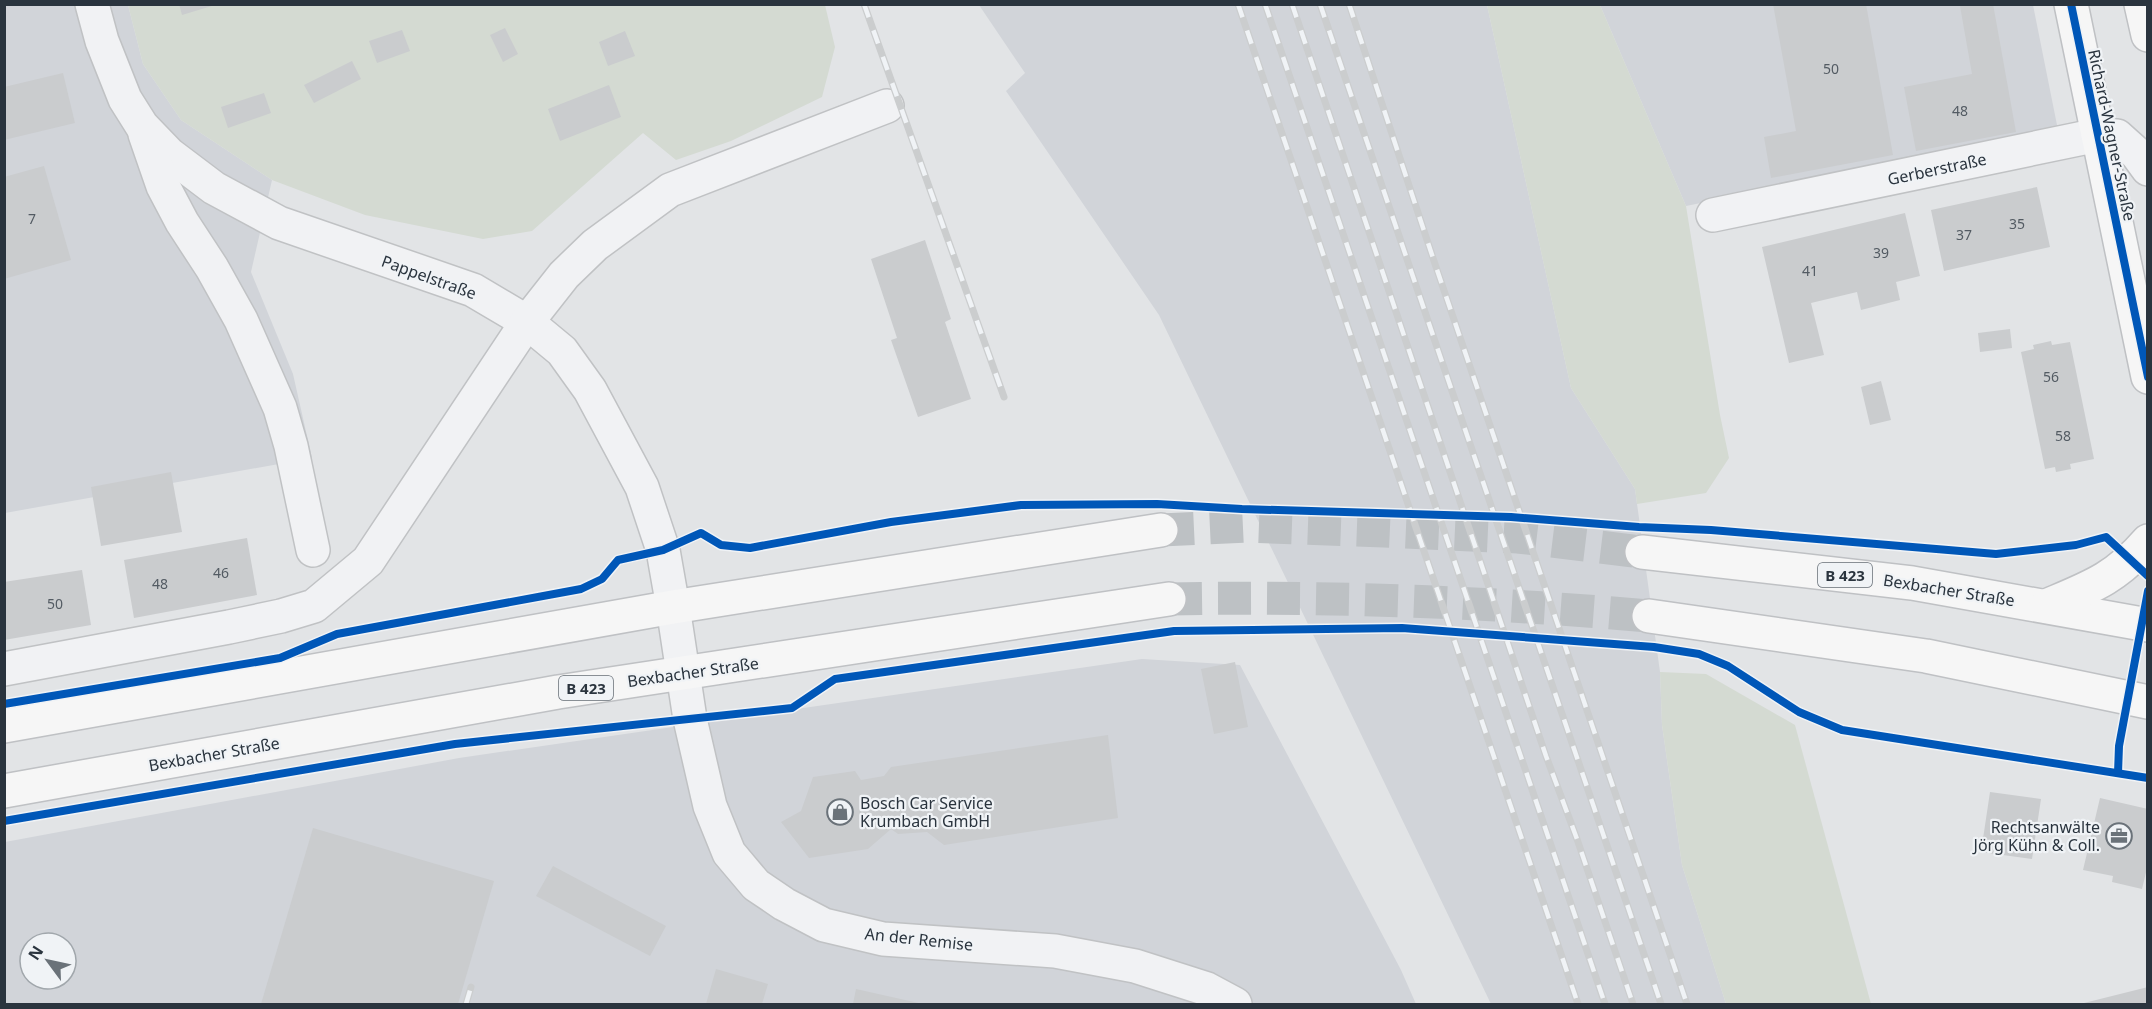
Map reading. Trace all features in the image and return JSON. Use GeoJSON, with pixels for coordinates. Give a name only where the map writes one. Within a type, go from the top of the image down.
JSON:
{"type":"FeatureCollection","features":[{"type":"Feature","properties":{"kind":"main road","name":"Richard-Wagner-Straße"},"geometry":{"type":"LineString","coordinates":[[2072,4],[2148,377]]}},
{"type":"Feature","properties":{"kind":"main road"},"geometry":{"type":"LineString","coordinates":[[2141,4],[2148,34]]}},
{"type":"Feature","properties":{"kind":"main road"},"geometry":{"type":"LineString","coordinates":[[4,726],[673,607],[1161,530]]}},
{"type":"Feature","properties":{"kind":"main road"},"geometry":{"type":"LineString","coordinates":[[2046,606],[2101,583],[2130,561],[2148,541]]}},
{"type":"Feature","properties":{"kind":"main road","name":"Bexbacher Straße"},"geometry":{"type":"LineString","coordinates":[[1642,552],[1912,583],[2148,625]]}},
{"type":"Feature","properties":{"kind":"main road","name":"Bexbacher Straße"},"geometry":{"type":"LineString","coordinates":[[4,791],[558,692],[1169,598]]}},
{"type":"Feature","properties":{"kind":"main road"},"geometry":{"type":"LineString","coordinates":[[1649,616],[1926,656],[2148,702]]}},
{"type":"Feature","properties":{"kind":"street","name":"Pappelstraße"},"geometry":{"type":"LineString","coordinates":[[92,4],[102,41],[125,99],[142,126],[169,154],[214,188],[279,223],[473,290],[527,322],[562,351],[590,390],[642,487],[663,550],[679,642]]}},
{"type":"Feature","properties":{"kind":"street"},"geometry":{"type":"LineString","coordinates":[[4,669],[230,627],[314,606],[368,561],[527,322],[564,275],[594,245],[670,190],[886,106]]}},
{"type":"Feature","properties":{"kind":"street","name":"Pappelstraße"},"geometry":{"type":"LineString","coordinates":[[142,126],[164,186],[182,222],[212,267],[241,320],[280,408],[291,446],[313,550]]}},
{"type":"Feature","properties":{"kind":"street","name":"Gerberstraße"},"geometry":{"type":"LineString","coordinates":[[1713,215],[2098,135],[2117,136],[2137,154],[2148,170]]}},
{"type":"Feature","properties":{"kind":"street","name":"An der Remise"},"geometry":{"type":"LineString","coordinates":[[679,642],[690,719],[710,806],[729,853],[756,885],[784,904],[824,925],[883,939],[1055,951],[1135,966],[1207,989],[1235,1005]]}},
{"type":"Feature","properties":{"kind":"shaded area"},"geometry":{"type":"Polygon","coordinates":[[[5,5],[128,5],[143,64],[181,120],[272,180],[251,272],[293,374],[312,458],[5,513],[5,5]]]}},
{"type":"Feature","properties":{"kind":"shaded area"},"geometry":{"type":"Polygon","coordinates":[[[128,5],[825,5],[835,47],[822,97],[731,141],[676,160],[643,133],[532,231],[483,239],[365,215],[272,180],[181,120],[143,64],[128,5]]]}},
{"type":"Feature","properties":{"kind":"shaded area"},"geometry":{"type":"Polygon","coordinates":[[[979,5],[1487,5],[1571,388],[1635,489],[1660,672],[1662,725],[1682,865],[1726,1004],[1491,1004],[1159,315],[1006,91],[1025,73],[979,5]]]}},
{"type":"Feature","properties":{"kind":"shaded area"},"geometry":{"type":"Polygon","coordinates":[[[1487,5],[1600,5],[1686,206],[1729,458],[1706,493],[1637,504],[1635,489],[1571,388],[1487,5]]]}},
{"type":"Feature","properties":{"kind":"shaded area"},"geometry":{"type":"Polygon","coordinates":[[[1600,5],[2033,5],[2058,130],[1686,206],[1600,5]]]}},
{"type":"Feature","properties":{"kind":"shaded area"},"geometry":{"type":"Polygon","coordinates":[[[1142,659],[1240,665],[1401,970],[1416,1004],[5,1004],[5,842],[459,758],[1142,659]]]}},
{"type":"Feature","properties":{"kind":"shaded area"},"geometry":{"type":"Polygon","coordinates":[[[1660,672],[1706,674],[1795,725],[1871,1004],[1726,1004],[1682,865],[1662,725],[1660,672]]]}},
{"type":"Feature","properties":{"kind":"building"},"geometry":{"type":"Polygon","coordinates":[[[179,4],[215,4],[215,5],[182,15],[179,4]]]}},
{"type":"Feature","properties":{"kind":"building"},"geometry":{"type":"Polygon","coordinates":[[[1773,4],[1866,4],[1893,155],[1771,178],[1764,137],[1796,131],[1773,4]]]}},
{"type":"Feature","properties":{"kind":"building"},"geometry":{"type":"Polygon","coordinates":[[[1993,4],[2016,132],[1916,151],[1904,87],[1972,74],[1960,6],[1993,4]]]}},
{"type":"Feature","properties":{"kind":"building"},"geometry":{"type":"Polygon","coordinates":[[[505,28],[518,54],[503,62],[490,35],[505,28]]]}},
{"type":"Feature","properties":{"kind":"building"},"geometry":{"type":"Polygon","coordinates":[[[402,30],[410,51],[377,63],[369,41],[402,30]]]}},
{"type":"Feature","properties":{"kind":"building"},"geometry":{"type":"Polygon","coordinates":[[[625,31],[635,56],[608,66],[599,42],[625,31]]]}},
{"type":"Feature","properties":{"kind":"building"},"geometry":{"type":"Polygon","coordinates":[[[352,61],[361,79],[314,103],[304,85],[352,61]]]}},
{"type":"Feature","properties":{"kind":"building"},"geometry":{"type":"Polygon","coordinates":[[[63,73],[75,123],[4,140],[4,87],[63,73]]]}},
{"type":"Feature","properties":{"kind":"building"},"geometry":{"type":"Polygon","coordinates":[[[609,85],[621,117],[560,141],[548,109],[609,85]]]}},
{"type":"Feature","properties":{"kind":"building"},"geometry":{"type":"Polygon","coordinates":[[[264,93],[271,113],[228,128],[221,107],[264,93]]]}},
{"type":"Feature","properties":{"kind":"building"},"geometry":{"type":"Polygon","coordinates":[[[44,166],[71,260],[4,279],[4,177],[44,166]]]}},
{"type":"Feature","properties":{"kind":"building"},"geometry":{"type":"Polygon","coordinates":[[[2037,187],[2050,247],[1944,271],[1931,210],[2037,187]]]}},
{"type":"Feature","properties":{"kind":"building"},"geometry":{"type":"Polygon","coordinates":[[[1905,213],[1920,276],[1896,282],[1900,300],[1861,310],[1857,292],[1811,303],[1824,355],[1789,363],[1762,247],[1905,213]]]}},
{"type":"Feature","properties":{"kind":"building"},"geometry":{"type":"Polygon","coordinates":[[[925,240],[951,319],[945,322],[971,399],[918,417],[891,340],[897,338],[871,259],[925,240]]]}},
{"type":"Feature","properties":{"kind":"building"},"geometry":{"type":"Polygon","coordinates":[[[2010,329],[2012,348],[1980,352],[1978,333],[2010,329]]]}},
{"type":"Feature","properties":{"kind":"building"},"geometry":{"type":"Polygon","coordinates":[[[2051,341],[2052,345],[2070,342],[2094,459],[2070,464],[2071,469],[2056,472],[2055,467],[2045,469],[2021,352],[2034,349],[2033,345],[2051,341]]]}},
{"type":"Feature","properties":{"kind":"building"},"geometry":{"type":"Polygon","coordinates":[[[1881,381],[1891,420],[1870,425],[1861,387],[1881,381]]]}},
{"type":"Feature","properties":{"kind":"building"},"geometry":{"type":"Polygon","coordinates":[[[171,472],[182,532],[101,546],[91,487],[171,472]]]}},
{"type":"Feature","properties":{"kind":"building"},"geometry":{"type":"Polygon","coordinates":[[[247,538],[257,595],[134,618],[124,560],[247,538]]]}},
{"type":"Feature","properties":{"kind":"building"},"geometry":{"type":"Polygon","coordinates":[[[82,570],[91,625],[4,640],[4,582],[82,570]]]}},
{"type":"Feature","properties":{"kind":"building"},"geometry":{"type":"Polygon","coordinates":[[[1235,662],[1248,727],[1214,734],[1201,669],[1235,662]]]}},
{"type":"Feature","properties":{"kind":"building"},"geometry":{"type":"Polygon","coordinates":[[[1108,735],[1118,818],[944,845],[927,832],[898,834],[891,829],[868,849],[809,858],[781,822],[801,811],[813,777],[855,771],[861,780],[884,776],[891,767],[1108,735]]]}},
{"type":"Feature","properties":{"kind":"building"},"geometry":{"type":"Polygon","coordinates":[[[1990,792],[2041,799],[2032,859],[1981,852],[1990,792]]]}},
{"type":"Feature","properties":{"kind":"building","name":"Rechtsanwälte Jörg Kühn & Coll."},"geometry":{"type":"Polygon","coordinates":[[[2100,798],[2148,809],[2148,864],[2142,889],[2112,882],[2113,876],[2083,870],[2100,798]]]}},
{"type":"Feature","properties":{"kind":"building"},"geometry":{"type":"Polygon","coordinates":[[[313,828],[494,881],[458,1004],[261,1004],[313,828]]]}},
{"type":"Feature","properties":{"kind":"building"},"geometry":{"type":"Polygon","coordinates":[[[553,866],[666,926],[650,956],[536,896],[553,866]]]}},
{"type":"Feature","properties":{"kind":"building"},"geometry":{"type":"Polygon","coordinates":[[[716,969],[768,984],[762,1004],[706,1004],[716,969]]]}},
{"type":"Feature","properties":{"kind":"building"},"geometry":{"type":"Polygon","coordinates":[[[2148,987],[2148,1004],[2080,1004],[2148,987]]]}},
{"type":"Feature","properties":{"kind":"building"},"geometry":{"type":"Polygon","coordinates":[[[856,989],[923,1004],[853,1004],[856,989]]]}},
{"type":"Feature","properties":{"kind":"tunnel"},"geometry":{"type":"LineString","coordinates":[[1161,530],[1246,526],[1518,537],[1642,552]]}},
{"type":"Feature","properties":{"kind":"tunnel"},"geometry":{"type":"LineString","coordinates":[[1169,599],[1289,598],[1409,601],[1649,616]]}},
{"type":"Feature","properties":{"kind":"railway"},"geometry":{"type":"LineString","coordinates":[[864,4],[1004,397]]}},
{"type":"Feature","properties":{"kind":"railway"},"geometry":{"type":"LineString","coordinates":[[1238,4],[1578,1004]]}},
{"type":"Feature","properties":{"kind":"railway"},"geometry":{"type":"LineString","coordinates":[[1265,4],[1605,1004]]}},
{"type":"Feature","properties":{"kind":"railway"},"geometry":{"type":"LineString","coordinates":[[1292,4],[1546,756],[1633,1004]]}},
{"type":"Feature","properties":{"kind":"railway"},"geometry":{"type":"LineString","coordinates":[[1320,4],[1661,1004]]}},
{"type":"Feature","properties":{"kind":"railway"},"geometry":{"type":"LineString","coordinates":[[1349,4],[1687,1004]]}},
{"type":"Feature","properties":{"kind":"railway"},"geometry":{"type":"LineString","coordinates":[[466,1004],[471,987]]}},
{"type":"Feature","properties":{"kind":"cycle path"},"geometry":{"type":"LineString","coordinates":[[2071,4],[2148,377]]}},
{"type":"Feature","properties":{"kind":"cycle path"},"geometry":{"type":"LineString","coordinates":[[4,704],[280,658],[337,634],[581,589],[602,579],[618,560],[663,550],[701,533],[721,545],[750,548],[891,522],[1021,505],[1157,504],[1242,509],[1511,517],[1711,530],[1996,554],[2076,545],[2106,537],[2148,576]]}},
{"type":"Feature","properties":{"kind":"cycle path"},"geometry":{"type":"LineString","coordinates":[[2118,773],[2119,746],[2148,591]]}},
{"type":"Feature","properties":{"kind":"cycle path"},"geometry":{"type":"LineString","coordinates":[[4,821],[455,744],[792,708],[835,679],[1174,631],[1402,628],[1654,647],[1699,654],[1728,666],[1799,712],[1842,730],[2148,778]]}},
{"type":"Feature","properties":{"kind":"place","name":"Bosch Car Service Krumbach GmbH"},"geometry":{"type":"Point","coordinates":[840,812]}},
{"type":"Feature","properties":{"kind":"place","name":"Rechtsanwälte Jörg Kühn & Coll."},"geometry":{"type":"Point","coordinates":[2119,836]}}]}
